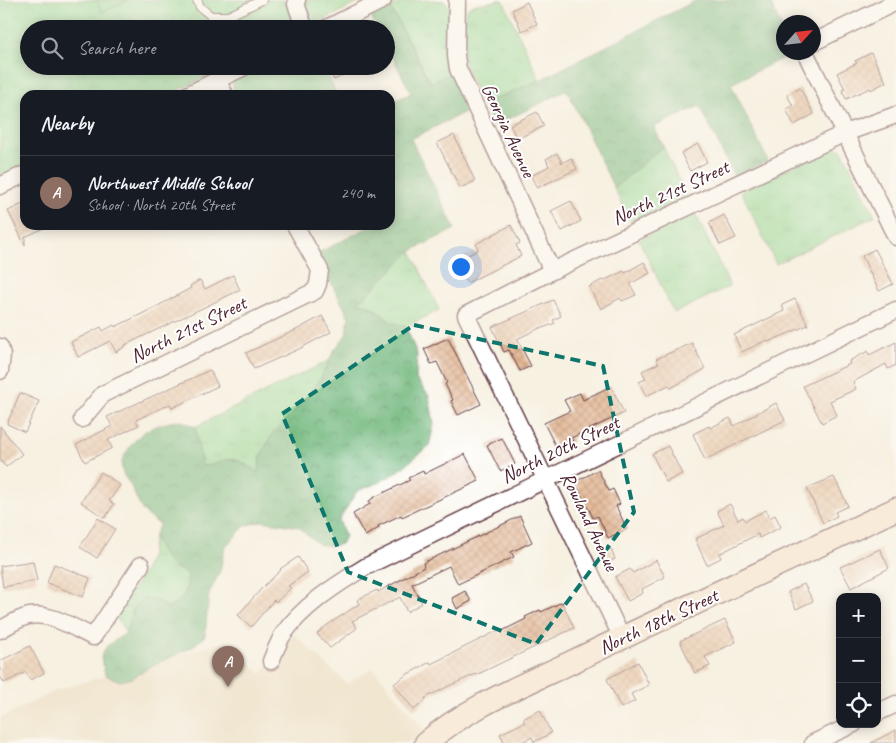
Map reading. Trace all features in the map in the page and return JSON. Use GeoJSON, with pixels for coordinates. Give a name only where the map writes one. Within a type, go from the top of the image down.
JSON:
{"type":"FeatureCollection","features":[{"type":"Feature","properties":{"kind":"main road","name":"North 18th Street"},"geometry":{"type":"LineString","coordinates":[[426,743],[462,717],[622,638],[896,509]]}},
{"type":"Feature","properties":{"kind":"street"},"geometry":{"type":"LineString","coordinates":[[297,0],[296,4],[302,20]]}},
{"type":"Feature","properties":{"kind":"street"},"geometry":{"type":"LineString","coordinates":[[343,20],[383,0]]}},
{"type":"Feature","properties":{"kind":"street","name":"Georgia Avenue"},"geometry":{"type":"LineString","coordinates":[[457,0],[456,56],[458,69],[552,271]]}},
{"type":"Feature","properties":{"kind":"street"},"geometry":{"type":"LineString","coordinates":[[821,39],[896,2]]}},
{"type":"Feature","properties":{"kind":"street"},"geometry":{"type":"LineString","coordinates":[[809,60],[896,237]]}},
{"type":"Feature","properties":{"kind":"street"},"geometry":{"type":"LineString","coordinates":[[197,90],[227,75]]}},
{"type":"Feature","properties":{"kind":"street"},"geometry":{"type":"LineString","coordinates":[[217,80],[222,90]]}},
{"type":"Feature","properties":{"kind":"street","name":"North 21st Street"},"geometry":{"type":"LineString","coordinates":[[466,315],[552,271],[845,133],[896,115]]}},
{"type":"Feature","properties":{"kind":"street"},"geometry":{"type":"LineString","coordinates":[[0,186],[20,176]]}},
{"type":"Feature","properties":{"kind":"street","name":"North 21st Street"},"geometry":{"type":"LineString","coordinates":[[82,419],[103,394],[315,291],[320,270],[299,230]]}},
{"type":"Feature","properties":{"kind":"street","name":"North 20th Street"},"geometry":{"type":"LineString","coordinates":[[271,661],[283,636],[300,616],[333,587],[365,567],[896,310]]}},
{"type":"Feature","properties":{"kind":"street","name":"Rowland Avenue"},"geometry":{"type":"LineString","coordinates":[[466,315],[622,638]]}},
{"type":"Feature","properties":{"kind":"street"},"geometry":{"type":"LineString","coordinates":[[0,347],[2,355],[0,371]]}},
{"type":"Feature","properties":{"kind":"street"},"geometry":{"type":"LineString","coordinates":[[0,630],[26,617],[36,615],[52,619],[93,637],[141,565]]}},
{"type":"Feature","properties":{"kind":"street"},"geometry":{"type":"LineString","coordinates":[[881,711],[896,704]]}},
{"type":"Feature","properties":{"kind":"street"},"geometry":{"type":"LineString","coordinates":[[814,743],[846,728]]}},
{"type":"Feature","properties":{"kind":"lane"},"geometry":{"type":"LineString","coordinates":[[197,0],[200,6],[211,16],[228,16],[262,0]]}},
{"type":"Feature","properties":{"kind":"highlighted area"},"geometry":{"type":"Polygon","coordinates":[[[414,325],[603,366],[634,512],[536,644],[348,572],[282,414],[414,325]]]}},
{"type":"Feature","properties":{"kind":"shaded area"},"geometry":{"type":"Polygon","coordinates":[[[294,634],[347,684],[373,668],[425,730],[411,743],[0,743],[0,718],[57,690],[226,641],[261,674],[294,634]]]}},
{"type":"Feature","properties":{"kind":"green space"},"geometry":{"type":"Polygon","coordinates":[[[0,0],[364,0],[323,20],[20,20],[20,75],[209,75],[178,90],[20,90],[20,167],[0,177],[0,0]]]}},
{"type":"Feature","properties":{"kind":"green space"},"geometry":{"type":"Polygon","coordinates":[[[96,0],[128,0],[102,12],[96,0]]]}},
{"type":"Feature","properties":{"kind":"green space"},"geometry":{"type":"Polygon","coordinates":[[[503,0],[540,80],[483,104],[465,65],[463,44],[465,18],[468,8],[471,6],[503,0]]]}},
{"type":"Feature","properties":{"kind":"green space"},"geometry":{"type":"Polygon","coordinates":[[[697,0],[769,0],[776,15],[776,60],[779,60],[731,84],[768,161],[734,176],[700,106],[654,127],[663,146],[614,188],[567,90],[494,126],[483,104],[540,80],[697,0]]]}},
{"type":"Feature","properties":{"kind":"green space"},"geometry":{"type":"Polygon","coordinates":[[[408,1],[444,1],[449,7],[448,62],[450,73],[431,83],[390,6],[408,1]]]}},
{"type":"Feature","properties":{"kind":"green space"},"geometry":{"type":"Polygon","coordinates":[[[390,6],[430,83],[450,73],[469,110],[411,139],[455,229],[411,251],[358,303],[370,305],[391,322],[406,327],[417,354],[416,379],[429,396],[434,424],[429,446],[397,472],[380,482],[357,491],[339,520],[345,536],[341,544],[331,546],[318,544],[299,527],[262,521],[245,526],[225,547],[220,571],[209,594],[205,636],[191,648],[153,665],[133,678],[120,681],[105,675],[101,656],[107,646],[126,633],[134,606],[145,597],[156,600],[168,608],[182,598],[188,581],[188,574],[173,567],[161,552],[154,536],[160,524],[144,513],[124,475],[122,462],[128,450],[141,434],[147,430],[167,423],[181,421],[195,427],[202,466],[230,459],[244,463],[259,473],[261,455],[273,433],[294,412],[321,378],[333,352],[346,335],[349,317],[316,254],[363,230],[395,230],[395,101],[411,93],[395,62],[395,20],[373,20],[370,15],[390,6]]]}},
{"type":"Feature","properties":{"kind":"green space"},"geometry":{"type":"Polygon","coordinates":[[[244,75],[327,75],[334,90],[235,90],[233,84],[235,79],[244,75]]]}},
{"type":"Feature","properties":{"kind":"green space"},"geometry":{"type":"Polygon","coordinates":[[[663,146],[687,197],[631,223],[614,188],[663,146]]]}},
{"type":"Feature","properties":{"kind":"green space"},"geometry":{"type":"Polygon","coordinates":[[[835,147],[842,150],[875,216],[776,264],[741,191],[835,147]]]}},
{"type":"Feature","properties":{"kind":"green space"},"geometry":{"type":"Polygon","coordinates":[[[695,213],[730,286],[674,313],[639,240],[695,213]]]}},
{"type":"Feature","properties":{"kind":"green space"},"geometry":{"type":"Polygon","coordinates":[[[411,251],[439,310],[406,327],[391,322],[370,305],[357,303],[411,251]]]}},
{"type":"Feature","properties":{"kind":"green space"},"geometry":{"type":"Polygon","coordinates":[[[330,360],[321,378],[294,412],[273,434],[261,455],[259,473],[244,463],[230,459],[202,466],[195,427],[330,360]]]}},
{"type":"Feature","properties":{"kind":"green space"},"geometry":{"type":"Polygon","coordinates":[[[154,536],[161,552],[173,567],[188,574],[186,591],[178,602],[168,608],[156,600],[134,606],[126,633],[115,615],[142,576],[151,555],[154,536]]]}},
{"type":"Feature","properties":{"kind":"building"},"geometry":{"type":"Polygon","coordinates":[[[527,2],[537,24],[522,31],[512,10],[527,2]]]}},
{"type":"Feature","properties":{"kind":"building"},"geometry":{"type":"Polygon","coordinates":[[[871,53],[886,82],[846,99],[842,90],[845,89],[837,73],[857,63],[855,61],[871,53]]]}},
{"type":"Feature","properties":{"kind":"building"},"geometry":{"type":"Polygon","coordinates":[[[332,75],[344,75],[334,80],[332,75]]]}},
{"type":"Feature","properties":{"kind":"building"},"geometry":{"type":"Polygon","coordinates":[[[800,88],[814,114],[794,125],[786,109],[793,106],[787,95],[800,88]]]}},
{"type":"Feature","properties":{"kind":"building"},"geometry":{"type":"Polygon","coordinates":[[[537,112],[544,126],[517,139],[510,125],[537,112]]]}},
{"type":"Feature","properties":{"kind":"building"},"geometry":{"type":"Polygon","coordinates":[[[454,135],[475,181],[460,188],[437,143],[454,135]]]}},
{"type":"Feature","properties":{"kind":"building"},"geometry":{"type":"Polygon","coordinates":[[[698,144],[707,162],[690,171],[681,153],[698,144]]]}},
{"type":"Feature","properties":{"kind":"building"},"geometry":{"type":"Polygon","coordinates":[[[557,153],[562,163],[571,158],[577,169],[537,188],[531,176],[549,166],[546,159],[557,153]]]}},
{"type":"Feature","properties":{"kind":"building"},"geometry":{"type":"Polygon","coordinates":[[[571,201],[581,221],[562,231],[551,211],[571,201]]]}},
{"type":"Feature","properties":{"kind":"building"},"geometry":{"type":"Polygon","coordinates":[[[20,205],[20,230],[40,230],[25,237],[25,245],[8,211],[20,205]]]}},
{"type":"Feature","properties":{"kind":"building"},"geometry":{"type":"Polygon","coordinates":[[[724,215],[736,238],[720,245],[709,223],[724,215]]]}},
{"type":"Feature","properties":{"kind":"building"},"geometry":{"type":"Polygon","coordinates":[[[511,225],[520,243],[516,245],[521,256],[467,283],[456,261],[478,250],[476,244],[511,225]]]}},
{"type":"Feature","properties":{"kind":"building"},"geometry":{"type":"Polygon","coordinates":[[[875,249],[893,284],[879,291],[862,256],[875,249]]]}},
{"type":"Feature","properties":{"kind":"building"},"geometry":{"type":"Polygon","coordinates":[[[644,262],[650,273],[630,284],[636,295],[622,301],[620,298],[601,309],[589,287],[624,271],[625,273],[644,262]]]}},
{"type":"Feature","properties":{"kind":"building"},"geometry":{"type":"Polygon","coordinates":[[[233,275],[240,290],[125,345],[116,352],[110,341],[78,357],[71,342],[101,327],[103,331],[114,325],[115,327],[191,288],[190,286],[200,280],[205,289],[233,275]]]}},
{"type":"Feature","properties":{"kind":"building"},"geometry":{"type":"Polygon","coordinates":[[[795,299],[808,325],[768,342],[767,340],[742,352],[734,335],[784,311],[782,305],[795,299]]]}},
{"type":"Feature","properties":{"kind":"building"},"geometry":{"type":"Polygon","coordinates":[[[553,300],[561,316],[553,320],[555,323],[517,339],[531,366],[520,371],[509,350],[504,352],[492,327],[553,300]]]}},
{"type":"Feature","properties":{"kind":"building"},"geometry":{"type":"Polygon","coordinates":[[[322,316],[331,332],[254,369],[246,353],[322,316]]]}},
{"type":"Feature","properties":{"kind":"building"},"geometry":{"type":"Polygon","coordinates":[[[448,338],[481,404],[458,415],[445,384],[447,383],[437,362],[431,364],[424,349],[448,338]]]}},
{"type":"Feature","properties":{"kind":"building"},"geometry":{"type":"Polygon","coordinates":[[[896,342],[896,365],[888,369],[886,364],[853,382],[856,389],[830,401],[837,415],[822,423],[803,386],[850,364],[849,361],[868,351],[869,355],[896,342]]]}},
{"type":"Feature","properties":{"kind":"building"},"geometry":{"type":"Polygon","coordinates":[[[692,343],[705,369],[671,388],[669,385],[646,396],[639,382],[646,379],[642,371],[659,363],[656,359],[692,343]]]}},
{"type":"Feature","properties":{"kind":"building"},"geometry":{"type":"Polygon","coordinates":[[[210,370],[218,386],[172,408],[170,404],[136,420],[139,425],[108,440],[112,448],[85,462],[76,445],[112,426],[107,417],[210,370]]]}},
{"type":"Feature","properties":{"kind":"building"},"geometry":{"type":"Polygon","coordinates":[[[611,386],[624,413],[571,438],[573,441],[557,449],[544,423],[570,411],[564,400],[580,393],[583,400],[611,386]]]}},
{"type":"Feature","properties":{"kind":"building"},"geometry":{"type":"Polygon","coordinates":[[[20,393],[39,401],[25,432],[7,424],[20,393]]]}},
{"type":"Feature","properties":{"kind":"building"},"geometry":{"type":"Polygon","coordinates":[[[776,403],[785,420],[705,460],[693,434],[730,418],[734,426],[776,403]]]}},
{"type":"Feature","properties":{"kind":"building"},"geometry":{"type":"Polygon","coordinates":[[[0,426],[22,454],[6,467],[0,460],[0,426]]]}},
{"type":"Feature","properties":{"kind":"building"},"geometry":{"type":"Polygon","coordinates":[[[502,438],[515,464],[500,471],[487,445],[502,438]]]}},
{"type":"Feature","properties":{"kind":"building"},"geometry":{"type":"Polygon","coordinates":[[[668,446],[682,474],[666,482],[652,454],[668,446]]]}},
{"type":"Feature","properties":{"kind":"building"},"geometry":{"type":"Polygon","coordinates":[[[465,454],[479,481],[402,517],[401,515],[378,526],[379,528],[365,536],[353,514],[370,504],[369,501],[375,497],[410,480],[408,478],[423,471],[424,474],[465,454]]]}},
{"type":"Feature","properties":{"kind":"building"},"geometry":{"type":"Polygon","coordinates":[[[598,470],[609,491],[613,489],[620,504],[616,506],[627,529],[608,538],[598,516],[593,518],[575,482],[598,470]]]}},
{"type":"Feature","properties":{"kind":"building"},"geometry":{"type":"Polygon","coordinates":[[[101,472],[120,485],[109,501],[114,504],[105,518],[81,502],[101,472]]]}},
{"type":"Feature","properties":{"kind":"building"},"geometry":{"type":"Polygon","coordinates":[[[834,477],[848,506],[835,512],[837,516],[823,523],[807,488],[834,477]]]}},
{"type":"Feature","properties":{"kind":"building"},"geometry":{"type":"Polygon","coordinates":[[[730,504],[738,520],[743,517],[745,521],[766,510],[770,518],[775,515],[781,527],[759,538],[758,534],[719,554],[721,558],[707,565],[695,539],[724,525],[717,511],[730,504]]]}},
{"type":"Feature","properties":{"kind":"building"},"geometry":{"type":"Polygon","coordinates":[[[520,516],[532,542],[511,552],[514,557],[458,584],[449,566],[412,584],[422,603],[407,612],[400,597],[352,621],[357,628],[330,648],[317,634],[359,604],[357,600],[377,590],[378,592],[424,567],[423,563],[520,516]]]}},
{"type":"Feature","properties":{"kind":"building"},"geometry":{"type":"Polygon","coordinates":[[[98,518],[115,529],[97,558],[80,547],[98,518]]]}},
{"type":"Feature","properties":{"kind":"building"},"geometry":{"type":"Polygon","coordinates":[[[611,549],[615,559],[605,563],[601,553],[611,549]]]}},
{"type":"Feature","properties":{"kind":"building"},"geometry":{"type":"Polygon","coordinates":[[[880,549],[889,568],[851,588],[840,567],[880,549]]]}},
{"type":"Feature","properties":{"kind":"building"},"geometry":{"type":"Polygon","coordinates":[[[298,557],[308,572],[288,586],[291,588],[276,602],[274,600],[251,627],[238,615],[280,569],[298,557]]]}},
{"type":"Feature","properties":{"kind":"building"},"geometry":{"type":"Polygon","coordinates":[[[656,560],[665,577],[642,589],[643,593],[628,601],[615,577],[630,569],[633,573],[656,560]]]}},
{"type":"Feature","properties":{"kind":"building"},"geometry":{"type":"Polygon","coordinates":[[[33,561],[37,581],[3,587],[0,566],[33,561]]]}},
{"type":"Feature","properties":{"kind":"building"},"geometry":{"type":"Polygon","coordinates":[[[54,564],[90,578],[83,597],[47,583],[54,564]]]}},
{"type":"Feature","properties":{"kind":"building"},"geometry":{"type":"Polygon","coordinates":[[[804,584],[813,601],[796,609],[788,592],[804,584]]]}},
{"type":"Feature","properties":{"kind":"building"},"geometry":{"type":"Polygon","coordinates":[[[465,591],[471,601],[457,609],[452,598],[465,591]]]}},
{"type":"Feature","properties":{"kind":"building"},"geometry":{"type":"Polygon","coordinates":[[[562,602],[574,628],[425,698],[426,700],[414,710],[394,684],[430,662],[431,664],[499,630],[500,632],[526,619],[525,617],[562,602]]]}},
{"type":"Feature","properties":{"kind":"building"},"geometry":{"type":"Polygon","coordinates":[[[725,620],[736,642],[705,657],[710,666],[695,673],[680,641],[725,620]]]}},
{"type":"Feature","properties":{"kind":"building"},"geometry":{"type":"Polygon","coordinates":[[[30,646],[44,673],[30,680],[26,672],[4,683],[0,676],[0,661],[30,646]]]}},
{"type":"Feature","properties":{"kind":"building"},"geometry":{"type":"Polygon","coordinates":[[[638,662],[649,685],[631,694],[635,701],[621,708],[607,679],[638,662]]]}},
{"type":"Feature","properties":{"kind":"building"},"geometry":{"type":"Polygon","coordinates":[[[540,710],[551,733],[534,742],[532,737],[520,743],[505,743],[500,734],[525,722],[523,719],[540,710]]]}},
{"type":"Feature","properties":{"kind":"building"},"geometry":{"type":"Polygon","coordinates":[[[896,730],[896,743],[871,743],[896,730]]]}},
{"type":"Feature","properties":{"kind":"place","name":"Northwest Middle School"},"geometry":{"type":"Point","coordinates":[228,687]}}]}
